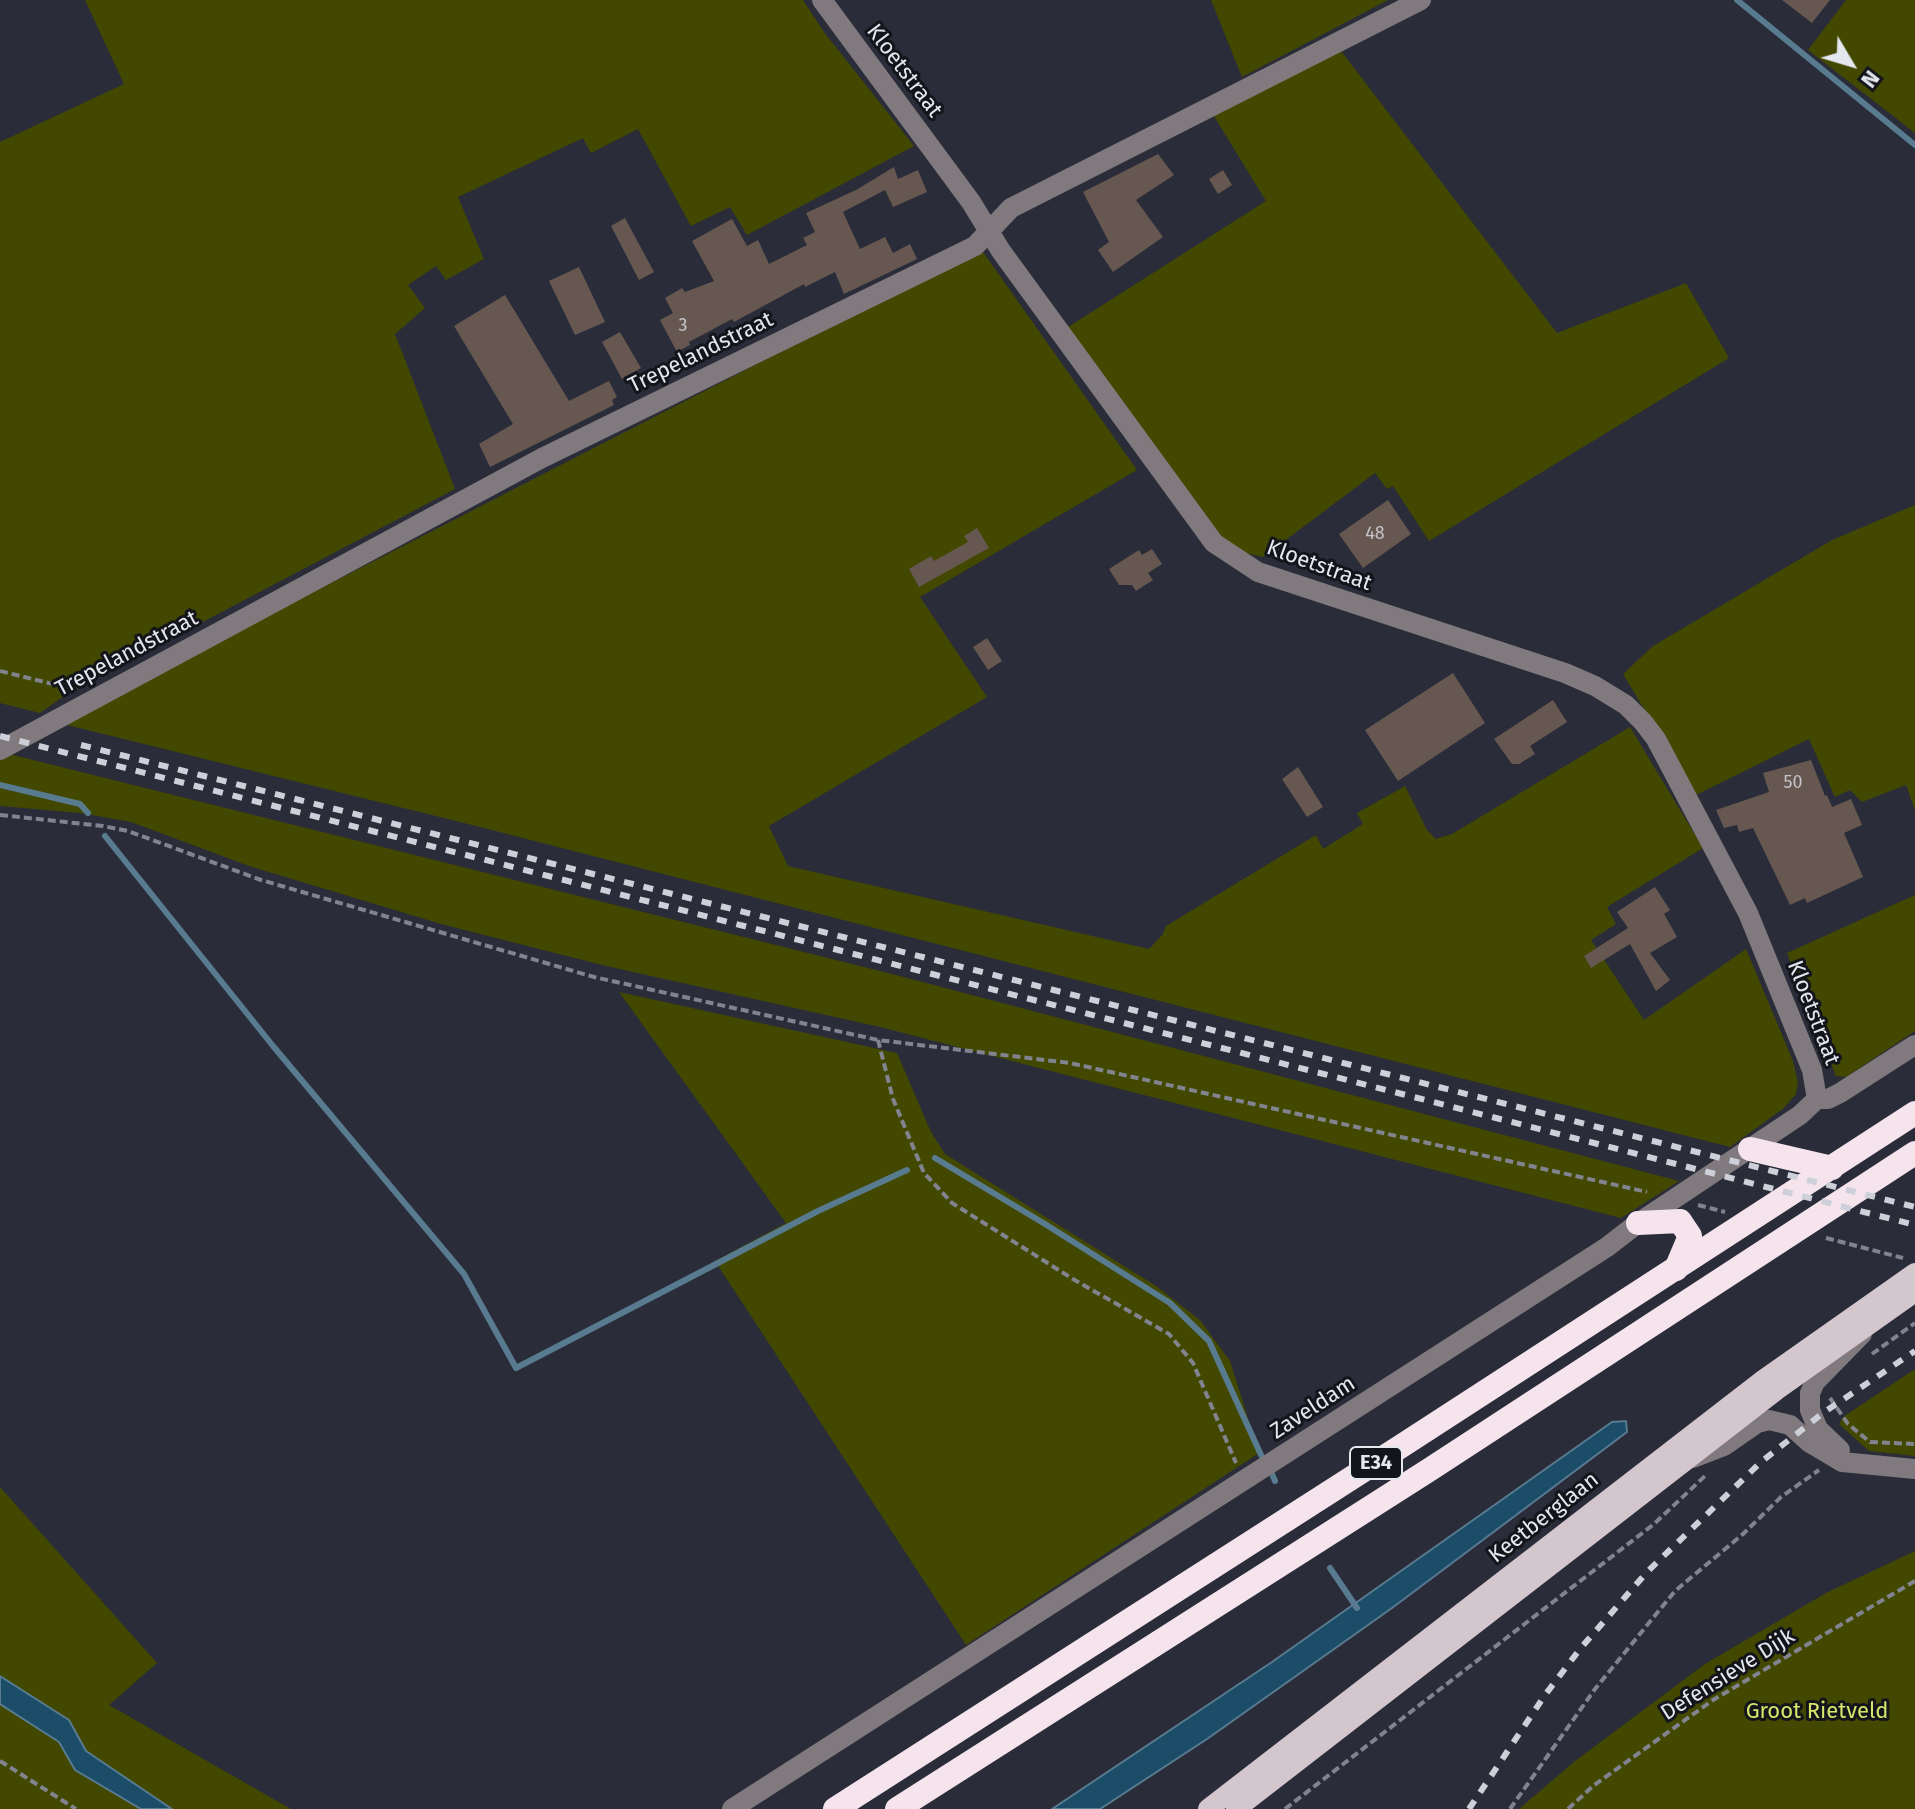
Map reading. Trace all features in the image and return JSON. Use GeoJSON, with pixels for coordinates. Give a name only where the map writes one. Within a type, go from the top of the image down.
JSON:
{"type":"FeatureCollection","features":[{"type":"Feature","properties":{"kind":"highway","name":"E34"},"geometry":{"type":"LineString","coordinates":[[835,1809],[1915,1113]]}},
{"type":"Feature","properties":{"kind":"highway"},"geometry":{"type":"LineString","coordinates":[[1750,1149],[1832,1168]]}},
{"type":"Feature","properties":{"kind":"highway","name":"E34"},"geometry":{"type":"LineString","coordinates":[[897,1809],[1442,1461],[1915,1153]]}},
{"type":"Feature","properties":{"kind":"highway"},"geometry":{"type":"LineString","coordinates":[[1638,1223],[1680,1221],[1690,1236],[1676,1269]]}},
{"type":"Feature","properties":{"kind":"main road","name":"Keetberglaan"},"geometry":{"type":"LineString","coordinates":[[1208,1809],[1763,1380],[1915,1273]]}},
{"type":"Feature","properties":{"kind":"main road","name":"Keetberglaan"},"geometry":{"type":"LineString","coordinates":[[1236,1809],[1685,1461],[1915,1292]]}},
{"type":"Feature","properties":{"kind":"street","name":"Kloetstraat"},"geometry":{"type":"LineString","coordinates":[[822,0],[971,202],[1214,543],[1258,572],[1565,673],[1595,686],[1626,705],[1643,722],[1656,739],[1748,913],[1812,1070],[1817,1099]]}},
{"type":"Feature","properties":{"kind":"street","name":"Trepelandstraat"},"geometry":{"type":"LineString","coordinates":[[0,750],[542,458],[975,246],[1011,208],[1421,0]]}},
{"type":"Feature","properties":{"kind":"street","name":"Zaveldam"},"geometry":{"type":"LineString","coordinates":[[732,1809],[1607,1247],[1800,1115],[1817,1099],[1828,1099],[1840,1093],[1915,1045]]}},
{"type":"Feature","properties":{"kind":"street"},"geometry":{"type":"LineString","coordinates":[[1865,1464],[1851,1458],[1823,1436],[1810,1410],[1810,1393],[1815,1382],[1879,1317]]}},
{"type":"Feature","properties":{"kind":"street"},"geometry":{"type":"LineString","coordinates":[[1685,1461],[1724,1446],[1757,1423],[1769,1420],[1790,1425],[1835,1459],[1915,1469]]}},
{"type":"Feature","properties":{"kind":"path"},"geometry":{"type":"LineString","coordinates":[[0,671],[57,685],[74,693],[83,705]]}},
{"type":"Feature","properties":{"kind":"path"},"geometry":{"type":"LineString","coordinates":[[0,815],[128,831],[261,880],[594,977],[878,1040],[1070,1063],[1637,1190]]}},
{"type":"Feature","properties":{"kind":"path"},"geometry":{"type":"LineString","coordinates":[[878,1040],[893,1099],[924,1173],[952,1203],[1073,1279],[1169,1334],[1193,1363],[1243,1481]]}},
{"type":"Feature","properties":{"kind":"path"},"geometry":{"type":"LineString","coordinates":[[1862,1361],[1915,1323]]}},
{"type":"Feature","properties":{"kind":"path"},"geometry":{"type":"LineString","coordinates":[[1810,1410],[1828,1394],[1848,1424],[1870,1442],[1915,1444]]}},
{"type":"Feature","properties":{"kind":"path"},"geometry":{"type":"LineString","coordinates":[[1510,1809],[1595,1689],[1675,1591],[1743,1534],[1781,1497],[1835,1459]]}},
{"type":"Feature","properties":{"kind":"path"},"geometry":{"type":"LineString","coordinates":[[1285,1809],[1654,1524],[1708,1474]]}},
{"type":"Feature","properties":{"kind":"path","name":"Defensieve Dijk"},"geometry":{"type":"LineString","coordinates":[[1568,1809],[1593,1786],[1713,1700],[1915,1581]]}},
{"type":"Feature","properties":{"kind":"path"},"geometry":{"type":"LineString","coordinates":[[0,1761],[76,1809]]}},
{"type":"Feature","properties":{"kind":"green space"},"geometry":{"type":"Polygon","coordinates":[[[85,0],[803,0],[824,32],[914,146],[747,235],[730,207],[691,226],[638,129],[591,153],[583,138],[458,197],[484,259],[446,280],[436,266],[408,285],[425,308],[395,334],[455,489],[70,692],[40,713],[0,703],[0,142],[124,84],[85,0]]]}},
{"type":"Feature","properties":{"kind":"green space"},"geometry":{"type":"Polygon","coordinates":[[[1211,0],[1388,0],[1242,77],[1211,0]]]}},
{"type":"Feature","properties":{"kind":"green space"},"geometry":{"type":"Polygon","coordinates":[[[1846,0],[1915,0],[1915,133],[1808,50],[1846,0]]]}},
{"type":"Feature","properties":{"kind":"green space"},"geometry":{"type":"Polygon","coordinates":[[[1341,51],[1557,333],[1686,283],[1729,358],[1429,541],[1393,486],[1387,489],[1375,473],[1263,557],[1242,552],[1229,544],[1200,516],[1065,329],[1266,201],[1212,113],[1341,51]]]}},
{"type":"Feature","properties":{"kind":"green space"},"geometry":{"type":"Polygon","coordinates":[[[983,252],[1137,470],[920,597],[987,697],[769,826],[788,866],[1149,949],[1166,926],[1316,835],[1323,849],[1363,824],[1357,813],[1405,786],[1427,830],[1436,839],[1452,834],[1630,727],[1703,848],[1607,907],[1616,924],[1591,940],[1644,1020],[1746,949],[1793,1061],[1798,1082],[1796,1094],[1784,1108],[1730,1147],[472,825],[59,723],[765,360],[983,252]]]}},
{"type":"Feature","properties":{"kind":"green space"},"geometry":{"type":"Polygon","coordinates":[[[1915,505],[1915,810],[1906,785],[1862,802],[1850,790],[1835,797],[1809,739],[1696,795],[1623,674],[1653,646],[1832,540],[1915,505]]]}},
{"type":"Feature","properties":{"kind":"green space"},"geometry":{"type":"Polygon","coordinates":[[[9,754],[892,974],[1679,1181],[1621,1218],[880,1027],[606,966],[441,924],[249,866],[131,822],[81,813],[0,806],[0,759],[9,754]]]}},
{"type":"Feature","properties":{"kind":"green space"},"geometry":{"type":"Polygon","coordinates":[[[1915,895],[1915,1031],[1846,1077],[1836,1076],[1787,953],[1915,895]]]}},
{"type":"Feature","properties":{"kind":"green space"},"geometry":{"type":"Polygon","coordinates":[[[619,992],[897,1053],[931,1132],[945,1154],[1156,1286],[1200,1320],[1230,1361],[1259,1453],[966,1645],[715,1261],[786,1223],[619,992]]]}},
{"type":"Feature","properties":{"kind":"green space"},"geometry":{"type":"Polygon","coordinates":[[[1915,1369],[1915,1456],[1869,1451],[1839,1424],[1843,1417],[1915,1369]]]}},
{"type":"Feature","properties":{"kind":"green space"},"geometry":{"type":"Polygon","coordinates":[[[0,1487],[157,1663],[109,1705],[291,1809],[0,1809],[0,1487]]]}},
{"type":"Feature","properties":{"kind":"green space","name":"Groot Rietveld"},"geometry":{"type":"Polygon","coordinates":[[[1915,1551],[1915,1809],[1519,1809],[1575,1761],[1705,1664],[1826,1593],[1915,1551]]]}},
{"type":"Feature","properties":{"kind":"water"},"geometry":{"type":"Polygon","coordinates":[[[1626,1421],[1627,1432],[1392,1608],[1207,1739],[1100,1809],[1052,1809],[1272,1662],[1612,1422],[1626,1421]]]}},
{"type":"Feature","properties":{"kind":"water"},"geometry":{"type":"Polygon","coordinates":[[[0,1676],[69,1720],[86,1751],[172,1809],[141,1809],[75,1770],[59,1742],[0,1704],[0,1676]]]}},
{"type":"Feature","properties":{"kind":"building"},"geometry":{"type":"Polygon","coordinates":[[[1782,0],[1830,0],[1812,23],[1782,0]]]}},
{"type":"Feature","properties":{"kind":"building"},"geometry":{"type":"Polygon","coordinates":[[[1158,154],[1174,175],[1136,200],[1163,237],[1113,272],[1098,250],[1109,242],[1083,192],[1158,154]]]}},
{"type":"Feature","properties":{"kind":"building"},"geometry":{"type":"Polygon","coordinates":[[[894,167],[898,179],[918,170],[927,192],[893,207],[885,190],[843,212],[860,249],[885,237],[893,253],[910,244],[917,259],[844,294],[835,272],[805,287],[804,284],[734,322],[732,319],[689,342],[690,345],[677,352],[660,320],[673,313],[665,298],[682,288],[685,292],[714,281],[692,241],[732,219],[747,246],[758,240],[769,264],[807,245],[803,238],[815,232],[806,213],[856,190],[894,167]]]}},
{"type":"Feature","properties":{"kind":"building"},"geometry":{"type":"Polygon","coordinates":[[[1223,170],[1232,185],[1218,194],[1209,179],[1223,170]]]}},
{"type":"Feature","properties":{"kind":"building"},"geometry":{"type":"Polygon","coordinates":[[[625,218],[654,272],[639,280],[611,226],[625,218]]]}},
{"type":"Feature","properties":{"kind":"building"},"geometry":{"type":"Polygon","coordinates":[[[579,267],[605,322],[575,335],[549,281],[579,267]]]}},
{"type":"Feature","properties":{"kind":"building"},"geometry":{"type":"Polygon","coordinates":[[[505,295],[569,401],[609,381],[617,397],[612,400],[614,405],[490,467],[479,444],[513,424],[454,326],[505,295]]]}},
{"type":"Feature","properties":{"kind":"building"},"geometry":{"type":"Polygon","coordinates":[[[620,332],[641,368],[622,379],[602,342],[620,332]]]}},
{"type":"Feature","properties":{"kind":"building"},"geometry":{"type":"Polygon","coordinates":[[[1388,500],[1411,534],[1363,568],[1339,534],[1388,500]]]}},
{"type":"Feature","properties":{"kind":"building"},"geometry":{"type":"Polygon","coordinates":[[[977,528],[989,548],[919,587],[909,569],[931,556],[934,561],[968,542],[964,536],[977,528]]]}},
{"type":"Feature","properties":{"kind":"building"},"geometry":{"type":"Polygon","coordinates":[[[1152,549],[1162,564],[1148,573],[1153,580],[1136,591],[1132,585],[1119,585],[1109,569],[1139,550],[1142,555],[1152,549]]]}},
{"type":"Feature","properties":{"kind":"building"},"geometry":{"type":"Polygon","coordinates":[[[987,638],[1002,661],[988,670],[973,647],[987,638]]]}},
{"type":"Feature","properties":{"kind":"building"},"geometry":{"type":"Polygon","coordinates":[[[1453,673],[1485,723],[1398,781],[1365,730],[1453,673]]]}},
{"type":"Feature","properties":{"kind":"building"},"geometry":{"type":"Polygon","coordinates":[[[1553,700],[1567,722],[1530,746],[1535,754],[1519,764],[1512,764],[1494,739],[1553,700]]]}},
{"type":"Feature","properties":{"kind":"building"},"geometry":{"type":"Polygon","coordinates":[[[1811,760],[1832,807],[1851,799],[1862,825],[1844,833],[1863,877],[1807,903],[1805,898],[1790,905],[1753,828],[1739,832],[1737,825],[1724,828],[1716,810],[1769,792],[1763,773],[1811,760]]]}},
{"type":"Feature","properties":{"kind":"building"},"geometry":{"type":"Polygon","coordinates":[[[1298,767],[1323,807],[1307,817],[1282,779],[1298,767]]]}},
{"type":"Feature","properties":{"kind":"building"},"geometry":{"type":"Polygon","coordinates":[[[1655,887],[1670,910],[1664,914],[1677,937],[1650,953],[1670,980],[1656,991],[1630,944],[1591,968],[1584,956],[1628,928],[1617,912],[1655,887]]]}},
{"type":"Feature","properties":{"kind":"waterway"},"geometry":{"type":"LineString","coordinates":[[1737,0],[1915,145]]}},
{"type":"Feature","properties":{"kind":"waterway"},"geometry":{"type":"LineString","coordinates":[[0,785],[80,804],[88,813]]}},
{"type":"Feature","properties":{"kind":"waterway"},"geometry":{"type":"LineString","coordinates":[[105,836],[273,1046],[464,1274],[516,1368],[818,1211],[907,1170]]}},
{"type":"Feature","properties":{"kind":"waterway"},"geometry":{"type":"LineString","coordinates":[[935,1158],[1170,1303],[1209,1341],[1261,1455]]}},
{"type":"Feature","properties":{"kind":"waterway"},"geometry":{"type":"LineString","coordinates":[[1272,1474],[1275,1481]]}},
{"type":"Feature","properties":{"kind":"waterway"},"geometry":{"type":"LineString","coordinates":[[1330,1568],[1357,1608]]}},
{"type":"Feature","properties":{"kind":"railway"},"geometry":{"type":"LineString","coordinates":[[0,736],[1915,1225]]}},
{"type":"Feature","properties":{"kind":"railway"},"geometry":{"type":"LineString","coordinates":[[81,745],[1915,1207]]}},
{"type":"Feature","properties":{"kind":"railway"},"geometry":{"type":"LineString","coordinates":[[1469,1809],[1545,1695],[1580,1649],[1647,1572],[1761,1462],[1823,1413],[1915,1351]]}}]}
